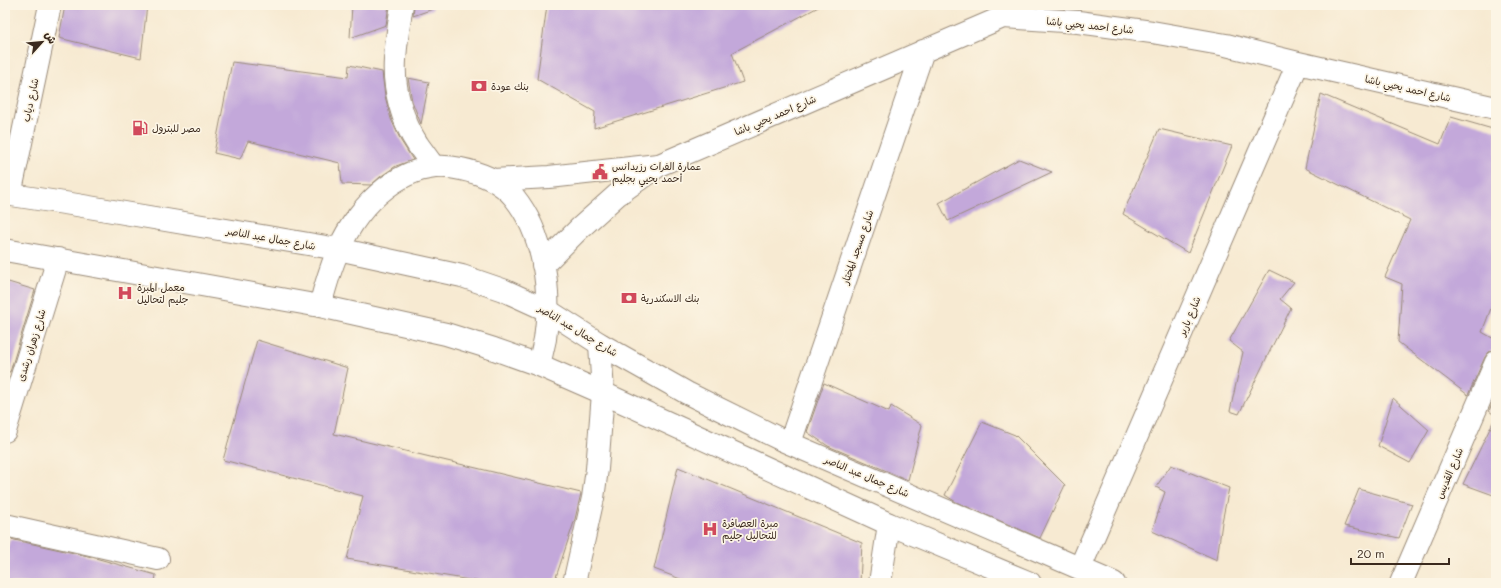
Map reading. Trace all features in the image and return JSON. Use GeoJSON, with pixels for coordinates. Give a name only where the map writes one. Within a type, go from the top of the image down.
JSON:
{"type":"FeatureCollection","features":[{"type":"Feature","properties":{"kind":"street","name":"شارع دياب"},"geometry":{"type":"LineString","coordinates":[[7,195],[50,5]]}},
{"type":"Feature","properties":{"kind":"street"},"geometry":{"type":"LineString","coordinates":[[402,5],[394,61],[397,90],[404,118],[417,144],[434,167]]}},
{"type":"Feature","properties":{"kind":"street","name":"شارع احمد يحيي باشا"},"geometry":{"type":"LineString","coordinates":[[543,265],[579,229],[617,195],[659,165],[923,51],[1007,11],[1152,32],[1226,45],[1298,64],[1496,108]]}},
{"type":"Feature","properties":{"kind":"street","name":"شارع مسجد المختار"},"geometry":{"type":"LineString","coordinates":[[790,443],[923,51]]}},
{"type":"Feature","properties":{"kind":"street","name":"شارع باربر"},"geometry":{"type":"LineString","coordinates":[[1080,568],[1298,64]]}},
{"type":"Feature","properties":{"kind":"street","name":"شارع احمد يحيي باشا"},"geometry":{"type":"LineString","coordinates":[[494,180],[556,176],[659,165]]}},
{"type":"Feature","properties":{"kind":"street"},"geometry":{"type":"LineString","coordinates":[[320,306],[327,277],[338,249],[352,225],[379,192],[414,171],[434,167],[454,167],[474,172],[494,180],[513,196],[527,216],[537,240],[543,265],[547,310],[545,338],[539,365]]}},
{"type":"Feature","properties":{"kind":"street","name":"شارع جمال عبد الناصر"},"geometry":{"type":"LineString","coordinates":[[7,195],[71,204],[338,249],[462,276],[503,290],[547,310],[600,344],[687,393],[790,443],[1114,583]]}},
{"type":"Feature","properties":{"kind":"street"},"geometry":{"type":"LineString","coordinates":[[5,250],[320,306],[446,334],[494,349],[539,365],[889,524],[1030,583]]}},
{"type":"Feature","properties":{"kind":"street","name":"شارع زهران رشدى"},"geometry":{"type":"LineString","coordinates":[[5,431],[58,259]]}},
{"type":"Feature","properties":{"kind":"street"},"geometry":{"type":"LineString","coordinates":[[574,583],[593,498],[597,469],[603,393],[600,344]]}},
{"type":"Feature","properties":{"kind":"street","name":"شارع القديس"},"geometry":{"type":"LineString","coordinates":[[1401,583],[1496,362]]}},
{"type":"Feature","properties":{"kind":"street"},"geometry":{"type":"LineString","coordinates":[[880,583],[889,524]]}},
{"type":"Feature","properties":{"kind":"street"},"geometry":{"type":"LineString","coordinates":[[5,525],[158,559]]}},
{"type":"Feature","properties":{"kind":"building"},"geometry":{"type":"Polygon","coordinates":[[[65,5],[147,5],[141,58],[59,38],[65,5]]]}},
{"type":"Feature","properties":{"kind":"building"},"geometry":{"type":"Polygon","coordinates":[[[352,5],[389,5],[386,25],[350,38],[352,5]]]}},
{"type":"Feature","properties":{"kind":"building"},"geometry":{"type":"Polygon","coordinates":[[[414,5],[432,5],[433,9],[413,16],[414,5]]]}},
{"type":"Feature","properties":{"kind":"building"},"geometry":{"type":"Polygon","coordinates":[[[547,5],[822,5],[732,53],[743,82],[594,128],[595,112],[537,79],[547,5]]]}},
{"type":"Feature","properties":{"kind":"building"},"geometry":{"type":"Polygon","coordinates":[[[232,62],[348,77],[349,65],[382,72],[385,96],[391,119],[401,141],[413,160],[396,166],[371,185],[342,184],[340,163],[248,141],[240,159],[214,153],[232,62]]]}},
{"type":"Feature","properties":{"kind":"building"},"geometry":{"type":"Polygon","coordinates":[[[408,78],[429,82],[421,124],[412,101],[408,78]]]}},
{"type":"Feature","properties":{"kind":"building"},"geometry":{"type":"Polygon","coordinates":[[[1321,94],[1440,144],[1451,117],[1496,130],[1496,295],[1482,332],[1496,340],[1496,350],[1489,352],[1485,357],[1468,395],[1398,342],[1402,284],[1385,277],[1410,220],[1305,168],[1321,94]]]}},
{"type":"Feature","properties":{"kind":"building"},"geometry":{"type":"Polygon","coordinates":[[[1159,129],[1232,146],[1188,253],[1123,214],[1159,129]]]}},
{"type":"Feature","properties":{"kind":"building"},"geometry":{"type":"Polygon","coordinates":[[[1019,159],[1052,172],[948,221],[939,203],[1019,159]]]}},
{"type":"Feature","properties":{"kind":"building"},"geometry":{"type":"Polygon","coordinates":[[[1269,270],[1294,282],[1280,299],[1291,308],[1239,414],[1230,411],[1243,352],[1229,341],[1269,270]]]}},
{"type":"Feature","properties":{"kind":"building"},"geometry":{"type":"Polygon","coordinates":[[[5,281],[35,290],[10,372],[5,371],[5,281]]]}},
{"type":"Feature","properties":{"kind":"building"},"geometry":{"type":"Polygon","coordinates":[[[257,340],[348,368],[334,434],[581,493],[575,519],[554,583],[487,583],[347,559],[363,496],[223,460],[257,340]]]}},
{"type":"Feature","properties":{"kind":"building"},"geometry":{"type":"Polygon","coordinates":[[[824,383],[889,412],[891,406],[922,425],[908,480],[828,446],[807,432],[824,383]]]}},
{"type":"Feature","properties":{"kind":"building"},"geometry":{"type":"Polygon","coordinates":[[[1496,394],[1496,416],[1489,411],[1496,394]]]}},
{"type":"Feature","properties":{"kind":"building"},"geometry":{"type":"Polygon","coordinates":[[[1393,398],[1429,430],[1410,463],[1378,446],[1393,398]]]}},
{"type":"Feature","properties":{"kind":"building"},"geometry":{"type":"Polygon","coordinates":[[[1496,416],[1496,496],[1463,484],[1496,416]]]}},
{"type":"Feature","properties":{"kind":"building"},"geometry":{"type":"Polygon","coordinates":[[[982,422],[1015,435],[1065,485],[1040,538],[956,502],[945,495],[982,422]]]}},
{"type":"Feature","properties":{"kind":"building"},"geometry":{"type":"Polygon","coordinates":[[[1171,465],[1229,488],[1222,522],[1217,560],[1152,531],[1165,492],[1156,487],[1171,465]]]}},
{"type":"Feature","properties":{"kind":"building"},"geometry":{"type":"Polygon","coordinates":[[[678,467],[862,543],[860,583],[691,583],[654,569],[678,467]]]}},
{"type":"Feature","properties":{"kind":"building"},"geometry":{"type":"Polygon","coordinates":[[[1359,489],[1412,504],[1399,538],[1344,526],[1359,489]]]}},
{"type":"Feature","properties":{"kind":"building"},"geometry":{"type":"Polygon","coordinates":[[[10,539],[88,556],[156,575],[155,583],[5,583],[5,556],[10,539]]]}},
{"type":"Feature","properties":{"kind":"place","name":"بنك عودة"},"geometry":{"type":"Point","coordinates":[479,86]}},
{"type":"Feature","properties":{"kind":"place","name":"مصر للبترول"},"geometry":{"type":"Point","coordinates":[140,128]}},
{"type":"Feature","properties":{"kind":"place","name":"عمارة الفرات رزيدانس أحمد يحيي بجليم"},"geometry":{"type":"Point","coordinates":[600,172]}},
{"type":"Feature","properties":{"kind":"place","name":"معمل المبرة جليم لتحاليل"},"geometry":{"type":"Point","coordinates":[125,293]}},
{"type":"Feature","properties":{"kind":"place","name":"بنك الاسكندرية"},"geometry":{"type":"Point","coordinates":[629,298]}},
{"type":"Feature","properties":{"kind":"place","name":"مبرة العصافرة للتحاليل جليم"},"geometry":{"type":"Point","coordinates":[710,529]}}]}
